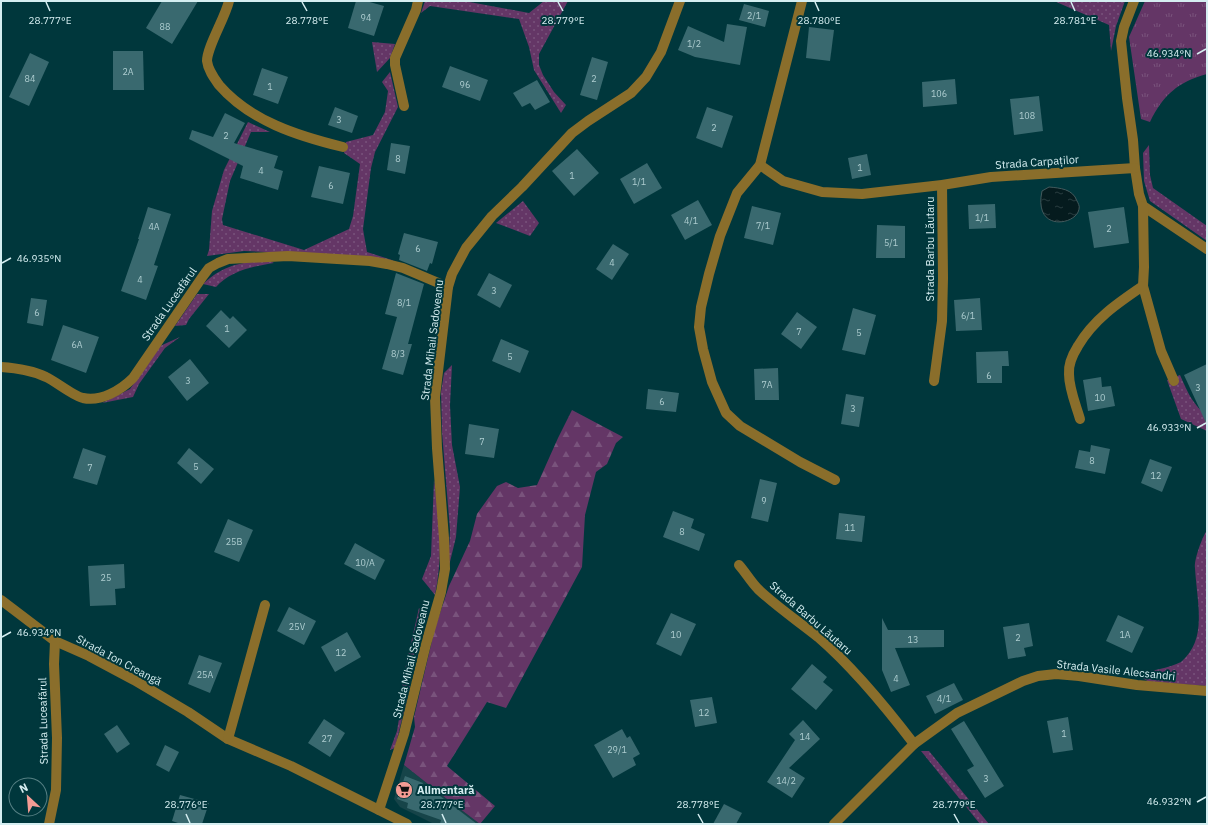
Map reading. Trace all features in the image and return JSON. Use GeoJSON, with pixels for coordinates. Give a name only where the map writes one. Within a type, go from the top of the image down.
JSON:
{"type":"FeatureCollection","features":[{"type":"Feature","properties":{"kind":"street"},"geometry":{"type":"LineString","coordinates":[[229,1],[227,11],[211,46],[207,60],[209,70],[214,79],[239,104],[260,118],[286,130],[343,146]]}},
{"type":"Feature","properties":{"kind":"street"},"geometry":{"type":"LineString","coordinates":[[404,106],[395,58],[416,10],[418,1]]}},
{"type":"Feature","properties":{"kind":"street","name":"Strada Mihail Sadoveanu"},"geometry":{"type":"LineString","coordinates":[[379,810],[404,734],[426,644],[441,592],[445,569],[435,397],[448,287],[452,274],[466,248],[492,216],[522,187],[572,133],[631,93],[646,77],[661,52],[680,1]]}},
{"type":"Feature","properties":{"kind":"street"},"geometry":{"type":"LineString","coordinates":[[802,1],[760,165],[737,193],[720,236],[699,316],[699,328],[712,382],[726,413],[740,426],[800,462],[836,480]]}},
{"type":"Feature","properties":{"kind":"street"},"geometry":{"type":"LineString","coordinates":[[1134,1],[1124,26],[1121,41],[1135,168],[1139,194],[1143,206],[1143,286],[1161,351],[1174,381]]}},
{"type":"Feature","properties":{"kind":"street","name":"Strada Barbu Lăutaru"},"geometry":{"type":"LineString","coordinates":[[760,165],[783,181],[822,192],[862,194],[942,185],[942,321],[934,381]]}},
{"type":"Feature","properties":{"kind":"street","name":"Strada Carpaților"},"geometry":{"type":"LineString","coordinates":[[942,185],[991,177],[1135,168]]}},
{"type":"Feature","properties":{"kind":"street"},"geometry":{"type":"LineString","coordinates":[[1143,206],[1207,249]]}},
{"type":"Feature","properties":{"kind":"street","name":"Strada Luceafărul"},"geometry":{"type":"LineString","coordinates":[[1,367],[27,370],[46,377],[82,398],[98,398],[114,392],[133,378],[203,276],[213,266],[228,259],[288,256],[370,261],[403,268],[448,287]]}},
{"type":"Feature","properties":{"kind":"street"},"geometry":{"type":"LineString","coordinates":[[1080,419],[1068,374],[1069,364],[1075,350],[1084,335],[1098,320],[1117,304],[1143,286]]}},
{"type":"Feature","properties":{"kind":"street","name":"Strada Barbu Lăutaru"},"geometry":{"type":"LineString","coordinates":[[739,565],[758,588],[777,606],[818,637],[856,674],[896,720],[914,744]]}},
{"type":"Feature","properties":{"kind":"street","name":"Strada Ion Creangă"},"geometry":{"type":"LineString","coordinates":[[1,600],[54,641],[89,656],[134,680],[188,712],[228,739],[291,766],[407,824]]}},
{"type":"Feature","properties":{"kind":"street"},"geometry":{"type":"LineString","coordinates":[[228,739],[265,605]]}},
{"type":"Feature","properties":{"kind":"street","name":"Strada Luceafărul"},"geometry":{"type":"LineString","coordinates":[[49,824],[56,790],[57,738],[54,641]]}},
{"type":"Feature","properties":{"kind":"street","name":"Strada Vasile Alecsandri"},"geometry":{"type":"LineString","coordinates":[[834,824],[914,744],[957,713],[1023,681],[1038,676],[1056,674],[1137,685],[1207,691]]}},
{"type":"Feature","properties":{"kind":"shaded area"},"geometry":{"type":"Polygon","coordinates":[[[404,765],[480,824],[434,824],[400,807],[394,799],[404,765]]]}},
{"type":"Feature","properties":{"kind":"green space"},"geometry":{"type":"Polygon","coordinates":[[[425,1],[464,1],[529,13],[544,1],[568,1],[539,54],[539,65],[543,75],[554,92],[566,105],[561,113],[534,70],[529,47],[519,19],[430,6],[421,13],[425,1]]]}},
{"type":"Feature","properties":{"kind":"green space"},"geometry":{"type":"Polygon","coordinates":[[[1054,1],[1125,1],[1116,26],[1111,51],[1109,25],[1054,1]]]}},
{"type":"Feature","properties":{"kind":"green space"},"geometry":{"type":"Polygon","coordinates":[[[1145,1],[1207,1],[1207,74],[1188,81],[1172,91],[1160,104],[1150,122],[1141,119],[1129,37],[1145,1]]]}},
{"type":"Feature","properties":{"kind":"green space"},"geometry":{"type":"Polygon","coordinates":[[[372,42],[395,44],[390,58],[377,72],[372,42]]]}},
{"type":"Feature","properties":{"kind":"green space"},"geometry":{"type":"Polygon","coordinates":[[[390,72],[398,107],[375,152],[371,168],[363,229],[367,252],[395,261],[360,256],[244,251],[207,256],[209,250],[212,211],[224,170],[248,122],[270,132],[251,132],[230,181],[222,219],[223,225],[304,250],[349,229],[353,216],[360,164],[344,153],[346,142],[373,135],[385,112],[388,91],[382,82],[390,72]]]}},
{"type":"Feature","properties":{"kind":"green space"},"geometry":{"type":"Polygon","coordinates":[[[1149,145],[1150,175],[1153,188],[1207,226],[1207,241],[1150,201],[1144,181],[1143,153],[1149,145]]]}},
{"type":"Feature","properties":{"kind":"green space"},"geometry":{"type":"Polygon","coordinates":[[[523,201],[539,223],[530,236],[496,223],[523,201]]]}},
{"type":"Feature","properties":{"kind":"green space"},"geometry":{"type":"Polygon","coordinates":[[[268,260],[274,263],[235,273],[222,281],[216,287],[203,284],[218,272],[226,268],[249,262],[268,260]]]}},
{"type":"Feature","properties":{"kind":"green space"},"geometry":{"type":"Polygon","coordinates":[[[197,294],[209,294],[186,325],[175,326],[197,294]]]}},
{"type":"Feature","properties":{"kind":"green space"},"geometry":{"type":"Polygon","coordinates":[[[180,337],[165,348],[139,384],[133,397],[102,403],[130,389],[160,346],[180,337]]]}},
{"type":"Feature","properties":{"kind":"green space"},"geometry":{"type":"Polygon","coordinates":[[[452,365],[450,405],[452,445],[460,487],[456,537],[448,570],[450,530],[442,432],[441,392],[444,373],[452,365]]]}},
{"type":"Feature","properties":{"kind":"green space"},"geometry":{"type":"Polygon","coordinates":[[[1180,375],[1191,397],[1207,416],[1207,431],[1181,419],[1167,380],[1180,375]]]}},
{"type":"Feature","properties":{"kind":"green space"},"geometry":{"type":"Polygon","coordinates":[[[572,410],[623,437],[616,443],[607,464],[596,472],[585,515],[582,567],[506,708],[487,702],[447,766],[495,806],[480,824],[404,765],[415,727],[414,717],[435,628],[449,586],[470,541],[477,514],[497,486],[506,482],[518,488],[537,485],[572,410]]]}},
{"type":"Feature","properties":{"kind":"green space"},"geometry":{"type":"Polygon","coordinates":[[[434,480],[440,538],[438,581],[435,595],[422,579],[431,556],[434,480]]]}},
{"type":"Feature","properties":{"kind":"green space"},"geometry":{"type":"Polygon","coordinates":[[[1207,530],[1207,686],[1149,682],[1136,674],[1165,668],[1181,662],[1195,643],[1198,632],[1199,607],[1195,564],[1199,549],[1207,530]]]}},
{"type":"Feature","properties":{"kind":"green space"},"geometry":{"type":"Polygon","coordinates":[[[419,608],[426,614],[411,678],[404,674],[419,608]]]}},
{"type":"Feature","properties":{"kind":"green space"},"geometry":{"type":"Polygon","coordinates":[[[402,684],[410,686],[395,748],[390,750],[397,731],[404,688],[402,684]]]}},
{"type":"Feature","properties":{"kind":"green space"},"geometry":{"type":"Polygon","coordinates":[[[921,751],[929,751],[989,824],[980,824],[921,751]]]}},
{"type":"Feature","properties":{"kind":"water"},"geometry":{"type":"Polygon","coordinates":[[[1049,187],[1062,189],[1075,197],[1079,206],[1076,215],[1071,219],[1056,222],[1049,219],[1044,214],[1041,204],[1042,191],[1049,187]]]}},
{"type":"Feature","properties":{"kind":"building"},"geometry":{"type":"Polygon","coordinates":[[[162,1],[198,1],[172,44],[146,28],[162,1]]]}},
{"type":"Feature","properties":{"kind":"building"},"geometry":{"type":"Polygon","coordinates":[[[356,1],[366,1],[384,6],[374,36],[348,28],[356,1]]]}},
{"type":"Feature","properties":{"kind":"building"},"geometry":{"type":"Polygon","coordinates":[[[744,4],[769,11],[765,27],[739,20],[744,4]]]}},
{"type":"Feature","properties":{"kind":"building"},"geometry":{"type":"Polygon","coordinates":[[[727,24],[747,27],[740,65],[695,57],[678,50],[688,26],[724,42],[727,24]]]}},
{"type":"Feature","properties":{"kind":"building"},"geometry":{"type":"Polygon","coordinates":[[[809,27],[834,30],[830,61],[806,58],[809,27]]]}},
{"type":"Feature","properties":{"kind":"building"},"geometry":{"type":"Polygon","coordinates":[[[113,51],[143,51],[144,90],[113,90],[113,51]]]}},
{"type":"Feature","properties":{"kind":"building"},"geometry":{"type":"Polygon","coordinates":[[[30,53],[49,62],[29,106],[9,97],[30,53]]]}},
{"type":"Feature","properties":{"kind":"building"},"geometry":{"type":"Polygon","coordinates":[[[592,57],[608,62],[597,100],[580,95],[592,57]]]}},
{"type":"Feature","properties":{"kind":"building"},"geometry":{"type":"Polygon","coordinates":[[[450,66],[488,80],[480,101],[442,87],[450,66]]]}},
{"type":"Feature","properties":{"kind":"building"},"geometry":{"type":"Polygon","coordinates":[[[262,68],[288,77],[278,104],[253,95],[262,68]]]}},
{"type":"Feature","properties":{"kind":"building"},"geometry":{"type":"Polygon","coordinates":[[[955,79],[957,104],[923,107],[922,82],[955,79]]]}},
{"type":"Feature","properties":{"kind":"building"},"geometry":{"type":"Polygon","coordinates":[[[537,80],[550,102],[535,110],[530,103],[522,107],[513,93],[537,80]]]}},
{"type":"Feature","properties":{"kind":"building"},"geometry":{"type":"Polygon","coordinates":[[[1039,96],[1043,131],[1014,135],[1010,99],[1039,96]]]}},
{"type":"Feature","properties":{"kind":"building"},"geometry":{"type":"Polygon","coordinates":[[[335,107],[358,116],[352,133],[328,125],[335,107]]]}},
{"type":"Feature","properties":{"kind":"building"},"geometry":{"type":"Polygon","coordinates":[[[707,107],[733,116],[722,148],[696,138],[707,107]]]}},
{"type":"Feature","properties":{"kind":"building"},"geometry":{"type":"Polygon","coordinates":[[[225,113],[245,123],[234,143],[278,156],[274,168],[283,171],[278,190],[240,178],[243,166],[189,139],[192,130],[213,137],[225,113]]]}},
{"type":"Feature","properties":{"kind":"building"},"geometry":{"type":"Polygon","coordinates":[[[391,143],[410,146],[405,174],[387,170],[391,143]]]}},
{"type":"Feature","properties":{"kind":"building"},"geometry":{"type":"Polygon","coordinates":[[[577,149],[599,173],[574,196],[552,171],[577,149]]]}},
{"type":"Feature","properties":{"kind":"building"},"geometry":{"type":"Polygon","coordinates":[[[867,154],[871,175],[852,179],[848,158],[867,154]]]}},
{"type":"Feature","properties":{"kind":"building"},"geometry":{"type":"Polygon","coordinates":[[[647,163],[662,188],[634,204],[620,179],[647,163]]]}},
{"type":"Feature","properties":{"kind":"building"},"geometry":{"type":"Polygon","coordinates":[[[319,166],[350,173],[343,204],[311,197],[319,166]]]}},
{"type":"Feature","properties":{"kind":"building"},"geometry":{"type":"Polygon","coordinates":[[[698,200],[712,225],[685,240],[671,215],[698,200]]]}},
{"type":"Feature","properties":{"kind":"building"},"geometry":{"type":"Polygon","coordinates":[[[995,204],[996,228],[969,229],[968,205],[995,204]]]}},
{"type":"Feature","properties":{"kind":"building"},"geometry":{"type":"Polygon","coordinates":[[[752,206],[781,213],[773,245],[744,238],[752,206]]]}},
{"type":"Feature","properties":{"kind":"building"},"geometry":{"type":"Polygon","coordinates":[[[148,207],[171,214],[154,265],[158,266],[146,300],[121,291],[139,239],[148,207]]]}},
{"type":"Feature","properties":{"kind":"building"},"geometry":{"type":"Polygon","coordinates":[[[1124,207],[1129,243],[1094,248],[1088,212],[1124,207]]]}},
{"type":"Feature","properties":{"kind":"building"},"geometry":{"type":"Polygon","coordinates":[[[877,225],[905,226],[905,258],[876,258],[877,225]]]}},
{"type":"Feature","properties":{"kind":"building"},"geometry":{"type":"Polygon","coordinates":[[[404,233],[438,242],[432,264],[430,263],[427,271],[399,260],[400,255],[398,254],[404,233]]]}},
{"type":"Feature","properties":{"kind":"building"},"geometry":{"type":"Polygon","coordinates":[[[613,244],[629,254],[612,280],[596,269],[613,244]]]}},
{"type":"Feature","properties":{"kind":"building"},"geometry":{"type":"Polygon","coordinates":[[[396,273],[424,284],[408,344],[412,344],[403,375],[382,369],[397,317],[385,314],[396,273]]]}},
{"type":"Feature","properties":{"kind":"building"},"geometry":{"type":"Polygon","coordinates":[[[489,273],[512,285],[500,308],[477,295],[489,273]]]}},
{"type":"Feature","properties":{"kind":"building"},"geometry":{"type":"Polygon","coordinates":[[[31,298],[47,300],[43,326],[27,323],[31,298]]]}},
{"type":"Feature","properties":{"kind":"building"},"geometry":{"type":"Polygon","coordinates":[[[980,298],[982,330],[956,331],[954,300],[980,298]]]}},
{"type":"Feature","properties":{"kind":"building"},"geometry":{"type":"Polygon","coordinates":[[[853,308],[876,315],[865,355],[842,350],[853,308]]]}},
{"type":"Feature","properties":{"kind":"building"},"geometry":{"type":"Polygon","coordinates":[[[221,310],[230,319],[233,316],[247,330],[229,348],[206,326],[221,310]]]}},
{"type":"Feature","properties":{"kind":"building"},"geometry":{"type":"Polygon","coordinates":[[[797,312],[817,327],[801,349],[781,334],[797,312]]]}},
{"type":"Feature","properties":{"kind":"building"},"geometry":{"type":"Polygon","coordinates":[[[63,325],[99,337],[86,373],[51,360],[63,325]]]}},
{"type":"Feature","properties":{"kind":"building"},"geometry":{"type":"Polygon","coordinates":[[[501,339],[529,351],[520,373],[492,361],[501,339]]]}},
{"type":"Feature","properties":{"kind":"building"},"geometry":{"type":"Polygon","coordinates":[[[1008,351],[1009,366],[1002,366],[1002,383],[977,383],[976,352],[1008,351]]]}},
{"type":"Feature","properties":{"kind":"building"},"geometry":{"type":"Polygon","coordinates":[[[190,359],[209,383],[187,401],[168,377],[190,359]]]}},
{"type":"Feature","properties":{"kind":"building"},"geometry":{"type":"Polygon","coordinates":[[[1207,364],[1207,425],[1184,375],[1207,364]]]}},
{"type":"Feature","properties":{"kind":"building"},"geometry":{"type":"Polygon","coordinates":[[[778,368],[779,400],[755,400],[754,369],[778,368]]]}},
{"type":"Feature","properties":{"kind":"building"},"geometry":{"type":"Polygon","coordinates":[[[1101,377],[1102,387],[1111,386],[1115,406],[1088,411],[1083,380],[1101,377]]]}},
{"type":"Feature","properties":{"kind":"building"},"geometry":{"type":"Polygon","coordinates":[[[648,389],[679,393],[676,412],[646,409],[648,389]]]}},
{"type":"Feature","properties":{"kind":"building"},"geometry":{"type":"Polygon","coordinates":[[[846,394],[864,397],[859,427],[841,424],[846,394]]]}},
{"type":"Feature","properties":{"kind":"building"},"geometry":{"type":"Polygon","coordinates":[[[469,424],[499,429],[494,458],[465,454],[469,424]]]}},
{"type":"Feature","properties":{"kind":"building"},"geometry":{"type":"Polygon","coordinates":[[[1091,445],[1110,449],[1105,474],[1075,468],[1079,450],[1090,452],[1091,445]]]}},
{"type":"Feature","properties":{"kind":"building"},"geometry":{"type":"Polygon","coordinates":[[[83,448],[106,456],[97,485],[73,478],[83,448]]]}},
{"type":"Feature","properties":{"kind":"building"},"geometry":{"type":"Polygon","coordinates":[[[189,448],[214,469],[201,484],[177,463],[189,448]]]}},
{"type":"Feature","properties":{"kind":"building"},"geometry":{"type":"Polygon","coordinates":[[[1150,459],[1172,467],[1162,492],[1141,483],[1150,459]]]}},
{"type":"Feature","properties":{"kind":"building"},"geometry":{"type":"Polygon","coordinates":[[[760,479],[777,483],[768,522],[751,518],[760,479]]]}},
{"type":"Feature","properties":{"kind":"building"},"geometry":{"type":"Polygon","coordinates":[[[673,511],[694,519],[691,528],[705,534],[699,551],[663,537],[673,511]]]}},
{"type":"Feature","properties":{"kind":"building"},"geometry":{"type":"Polygon","coordinates":[[[839,513],[865,516],[862,542],[836,539],[839,513]]]}},
{"type":"Feature","properties":{"kind":"building"},"geometry":{"type":"Polygon","coordinates":[[[228,519],[253,530],[239,562],[214,552],[228,519]]]}},
{"type":"Feature","properties":{"kind":"building"},"geometry":{"type":"Polygon","coordinates":[[[355,543],[385,560],[375,580],[344,564],[355,543]]]}},
{"type":"Feature","properties":{"kind":"building"},"geometry":{"type":"Polygon","coordinates":[[[124,564],[125,588],[115,589],[116,605],[90,606],[88,566],[124,564]]]}},
{"type":"Feature","properties":{"kind":"building"},"geometry":{"type":"Polygon","coordinates":[[[289,607],[316,621],[304,645],[277,631],[289,607]]]}},
{"type":"Feature","properties":{"kind":"building"},"geometry":{"type":"Polygon","coordinates":[[[671,613],[696,624],[681,656],[656,644],[671,613]]]}},
{"type":"Feature","properties":{"kind":"building"},"geometry":{"type":"Polygon","coordinates":[[[1118,615],[1144,627],[1132,653],[1106,641],[1118,615]]]}},
{"type":"Feature","properties":{"kind":"building"},"geometry":{"type":"Polygon","coordinates":[[[882,618],[888,630],[944,630],[944,647],[895,648],[910,685],[891,692],[882,670],[882,618]]]}},
{"type":"Feature","properties":{"kind":"building"},"geometry":{"type":"Polygon","coordinates":[[[1029,623],[1033,646],[1024,648],[1026,656],[1008,659],[1003,627],[1029,623]]]}},
{"type":"Feature","properties":{"kind":"building"},"geometry":{"type":"Polygon","coordinates":[[[347,632],[361,657],[335,672],[321,647],[347,632]]]}},
{"type":"Feature","properties":{"kind":"building"},"geometry":{"type":"Polygon","coordinates":[[[199,655],[222,663],[210,693],[188,684],[199,655]]]}},
{"type":"Feature","properties":{"kind":"building"},"geometry":{"type":"Polygon","coordinates":[[[812,664],[827,677],[823,682],[833,690],[816,710],[791,689],[812,664]]]}},
{"type":"Feature","properties":{"kind":"building"},"geometry":{"type":"Polygon","coordinates":[[[954,683],[963,700],[935,714],[926,696],[954,683]]]}},
{"type":"Feature","properties":{"kind":"building"},"geometry":{"type":"Polygon","coordinates":[[[712,697],[717,723],[695,727],[690,700],[712,697]]]}},
{"type":"Feature","properties":{"kind":"building"},"geometry":{"type":"Polygon","coordinates":[[[1068,717],[1073,750],[1053,753],[1047,721],[1068,717]]]}},
{"type":"Feature","properties":{"kind":"building"},"geometry":{"type":"Polygon","coordinates":[[[324,719],[345,733],[330,757],[308,743],[324,719]]]}},
{"type":"Feature","properties":{"kind":"building"},"geometry":{"type":"Polygon","coordinates":[[[803,720],[820,739],[789,768],[805,778],[792,798],[767,782],[795,740],[789,734],[803,720]]]}},
{"type":"Feature","properties":{"kind":"building"},"geometry":{"type":"Polygon","coordinates":[[[964,721],[1004,786],[985,798],[967,770],[974,766],[951,729],[964,721]]]}},
{"type":"Feature","properties":{"kind":"building"},"geometry":{"type":"Polygon","coordinates":[[[117,725],[130,744],[117,753],[104,734],[117,725]]]}},
{"type":"Feature","properties":{"kind":"building"},"geometry":{"type":"Polygon","coordinates":[[[622,729],[627,738],[630,736],[640,754],[633,758],[636,765],[613,778],[594,745],[622,729]]]}},
{"type":"Feature","properties":{"kind":"building"},"geometry":{"type":"Polygon","coordinates":[[[165,745],[179,752],[169,772],[156,765],[165,745]]]}},
{"type":"Feature","properties":{"kind":"building"},"geometry":{"type":"Polygon","coordinates":[[[405,776],[423,783],[420,789],[440,796],[477,824],[440,824],[441,820],[407,808],[408,803],[397,799],[405,776]]]}},
{"type":"Feature","properties":{"kind":"building"},"geometry":{"type":"Polygon","coordinates":[[[180,795],[209,803],[202,824],[181,824],[172,821],[180,795]]]}},
{"type":"Feature","properties":{"kind":"building"},"geometry":{"type":"Polygon","coordinates":[[[724,804],[742,813],[736,824],[713,824],[724,804]]]}},
{"type":"Feature","properties":{"kind":"place","name":"Alimentară"},"geometry":{"type":"Point","coordinates":[404,790]}}]}
